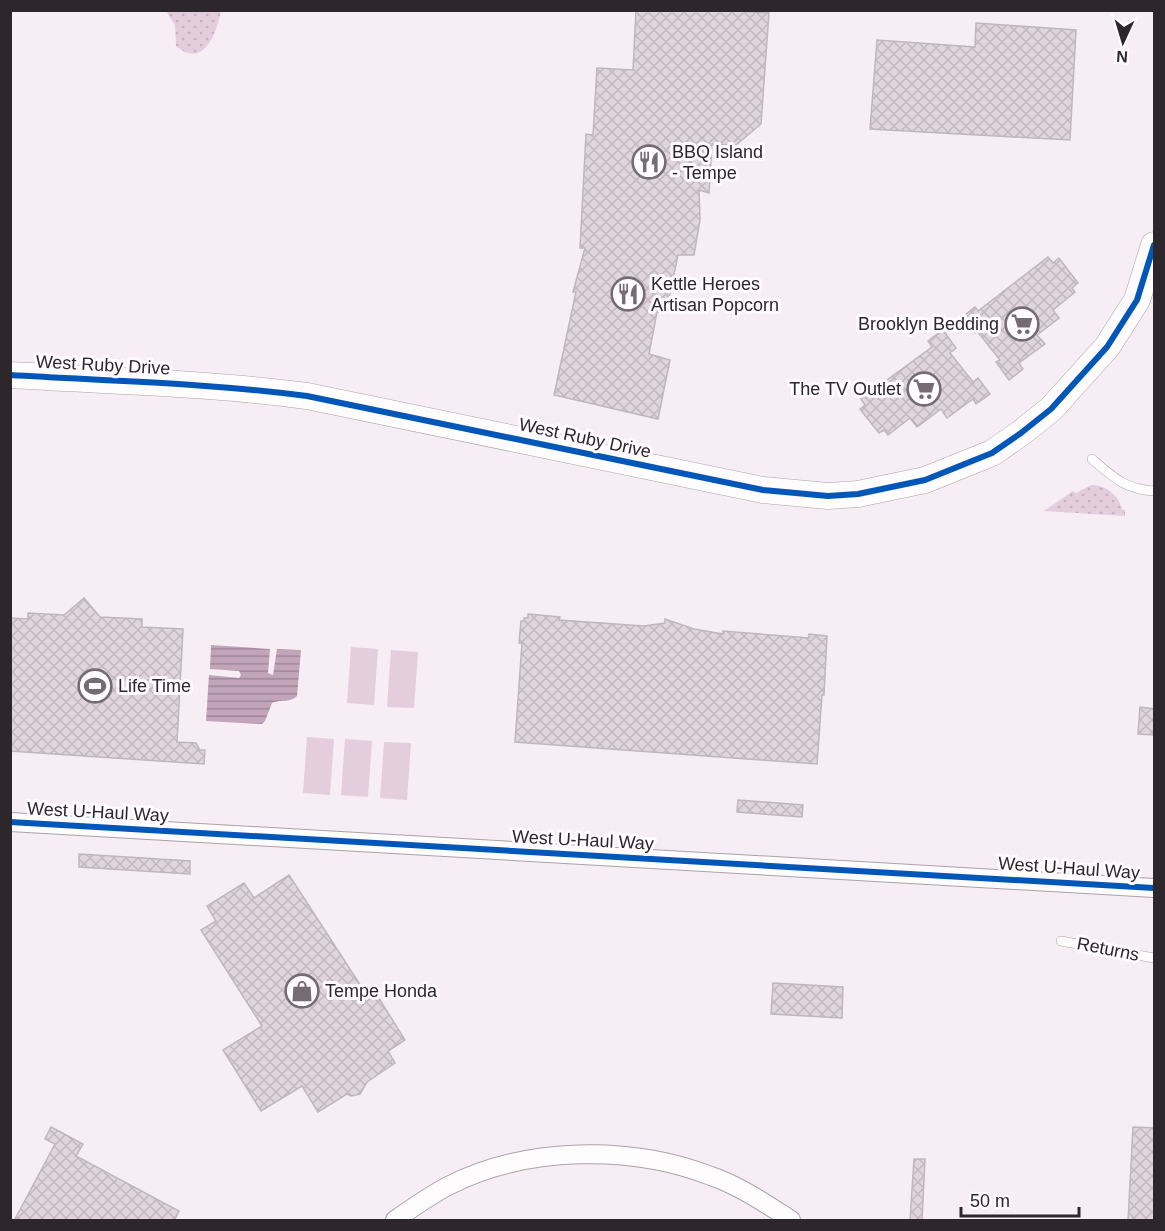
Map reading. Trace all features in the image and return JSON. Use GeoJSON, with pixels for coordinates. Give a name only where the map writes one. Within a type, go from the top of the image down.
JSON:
{"type":"FeatureCollection","features":[{"type":"Feature","properties":{"kind":"street","name":"West Ruby Drive"},"geometry":{"type":"LineString","coordinates":[[10,375],[215,387],[307,396],[763,490],[828,496],[858,494],[925,480],[992,453],[1021,433],[1051,409],[1107,347],[1137,300],[1152,259]]}},
{"type":"Feature","properties":{"kind":"street","name":"West U-Haul Way"},"geometry":{"type":"LineString","coordinates":[[10,822],[1154,888]]}},
{"type":"Feature","properties":{"kind":"street"},"geometry":{"type":"LineString","coordinates":[[394,1221],[425,1199],[476,1174],[554,1156],[588,1154],[622,1155],[688,1167],[714,1176],[739,1189],[791,1221]]}},
{"type":"Feature","properties":{"kind":"lane"},"geometry":{"type":"LineString","coordinates":[[1092,459],[1116,481],[1133,489],[1155,491]]}},
{"type":"Feature","properties":{"kind":"lane","name":"Returns"},"geometry":{"type":"LineString","coordinates":[[1061,941],[1155,958]]}},
{"type":"Feature","properties":{"kind":"shaded area"},"geometry":{"type":"Polygon","coordinates":[[[166,11],[221,11],[208,45],[194,54],[176,46],[175,25],[166,11]]]}},
{"type":"Feature","properties":{"kind":"shaded area"},"geometry":{"type":"Polygon","coordinates":[[[1091,485],[1097,485],[1111,492],[1118,500],[1122,510],[1125,510],[1125,516],[1044,511],[1073,491],[1076,493],[1091,485]]]}},
{"type":"Feature","properties":{"kind":"shaded area"},"geometry":{"type":"Polygon","coordinates":[[[211,645],[270,649],[268,673],[273,675],[277,649],[301,650],[297,696],[272,703],[262,724],[206,721],[209,675],[239,678],[241,675],[239,671],[210,669],[211,645]]]}},
{"type":"Feature","properties":{"kind":"shaded area"},"geometry":{"type":"Polygon","coordinates":[[[351,647],[378,649],[374,705],[347,703],[351,647]]]}},
{"type":"Feature","properties":{"kind":"shaded area"},"geometry":{"type":"Polygon","coordinates":[[[391,650],[418,652],[414,708],[387,707],[391,650]]]}},
{"type":"Feature","properties":{"kind":"shaded area"},"geometry":{"type":"Polygon","coordinates":[[[307,737],[334,739],[330,795],[303,793],[307,737]]]}},
{"type":"Feature","properties":{"kind":"shaded area"},"geometry":{"type":"Polygon","coordinates":[[[345,739],[372,741],[368,797],[341,795],[345,739]]]}},
{"type":"Feature","properties":{"kind":"shaded area"},"geometry":{"type":"Polygon","coordinates":[[[384,742],[411,743],[407,800],[380,798],[384,742]]]}},
{"type":"Feature","properties":{"kind":"building"},"geometry":{"type":"Polygon","coordinates":[[[636,10],[727,10],[769,13],[761,124],[736,145],[712,144],[709,193],[699,190],[700,220],[694,255],[678,255],[666,313],[657,312],[649,354],[670,360],[658,419],[554,395],[576,292],[573,292],[585,248],[580,248],[586,134],[593,135],[597,68],[633,70],[636,10]]]}},
{"type":"Feature","properties":{"kind":"building"},"geometry":{"type":"Polygon","coordinates":[[[976,23],[1076,30],[1070,140],[870,129],[877,40],[975,47],[976,23]]]}},
{"type":"Feature","properties":{"kind":"building"},"geometry":{"type":"Polygon","coordinates":[[[1048,257],[1053,263],[1059,258],[1078,283],[1072,288],[1075,292],[1053,310],[1059,318],[1037,335],[1045,344],[1019,363],[1023,369],[1009,380],[996,362],[1000,360],[977,331],[975,333],[962,317],[975,307],[978,311],[1048,257]]]}},
{"type":"Feature","properties":{"kind":"building"},"geometry":{"type":"Polygon","coordinates":[[[943,330],[956,348],[950,353],[973,382],[978,378],[990,394],[976,404],[973,399],[947,418],[941,409],[917,427],[910,418],[888,435],[884,430],[879,433],[860,409],[865,405],[861,399],[932,347],[928,341],[943,330]]]}},
{"type":"Feature","properties":{"kind":"building","name":"Life Time"},"geometry":{"type":"Polygon","coordinates":[[[84,598],[100,617],[142,619],[142,627],[183,629],[177,742],[196,743],[200,750],[205,750],[204,764],[10,751],[10,618],[28,619],[28,613],[64,615],[84,598]]]}},
{"type":"Feature","properties":{"kind":"building"},"geometry":{"type":"Polygon","coordinates":[[[528,614],[560,617],[559,620],[644,626],[665,623],[665,619],[694,629],[723,634],[723,631],[809,638],[809,634],[827,636],[817,764],[515,742],[522,643],[519,643],[521,621],[528,618],[528,614]]]}},
{"type":"Feature","properties":{"kind":"building"},"geometry":{"type":"Polygon","coordinates":[[[1140,707],[1155,709],[1155,735],[1138,734],[1140,707]]]}},
{"type":"Feature","properties":{"kind":"building"},"geometry":{"type":"Polygon","coordinates":[[[738,800],[803,805],[802,817],[737,812],[738,800]]]}},
{"type":"Feature","properties":{"kind":"building"},"geometry":{"type":"Polygon","coordinates":[[[79,854],[190,861],[190,874],[79,867],[79,854]]]}},
{"type":"Feature","properties":{"kind":"building","name":"Tempe Honda"},"geometry":{"type":"Polygon","coordinates":[[[289,875],[370,1000],[377,995],[405,1040],[388,1051],[395,1063],[367,1082],[360,1094],[351,1096],[347,1094],[318,1112],[302,1086],[261,1111],[223,1050],[262,1026],[201,930],[216,921],[207,906],[244,883],[254,898],[289,875]]]}},
{"type":"Feature","properties":{"kind":"building"},"geometry":{"type":"Polygon","coordinates":[[[773,983],[843,987],[842,1018],[771,1014],[773,983]]]}},
{"type":"Feature","properties":{"kind":"building"},"geometry":{"type":"Polygon","coordinates":[[[51,1127],[83,1144],[76,1156],[179,1211],[174,1221],[14,1221],[55,1144],[45,1139],[51,1127]]]}},
{"type":"Feature","properties":{"kind":"building"},"geometry":{"type":"Polygon","coordinates":[[[1133,1127],[1155,1128],[1155,1221],[1128,1221],[1133,1127]]]}},
{"type":"Feature","properties":{"kind":"building"},"geometry":{"type":"Polygon","coordinates":[[[914,1159],[925,1159],[922,1221],[910,1221],[914,1159]]]}},
{"type":"Feature","properties":{"kind":"cycle path"},"geometry":{"type":"LineString","coordinates":[[10,375],[196,385],[307,396],[763,490],[828,496],[858,494],[925,480],[992,453],[1051,409],[1107,347],[1137,300],[1154,245]]}},
{"type":"Feature","properties":{"kind":"cycle path"},"geometry":{"type":"LineString","coordinates":[[10,822],[1154,888]]}},
{"type":"Feature","properties":{"kind":"place","name":"BBQ Island - Tempe"},"geometry":{"type":"Point","coordinates":[649,162]}},
{"type":"Feature","properties":{"kind":"place","name":"Kettle Heroes Artisan Popcorn"},"geometry":{"type":"Point","coordinates":[628,294]}},
{"type":"Feature","properties":{"kind":"place","name":"Brooklyn Bedding"},"geometry":{"type":"Point","coordinates":[1022,324]}},
{"type":"Feature","properties":{"kind":"place","name":"The TV Outlet"},"geometry":{"type":"Point","coordinates":[924,389]}},
{"type":"Feature","properties":{"kind":"place","name":"Life Time"},"geometry":{"type":"Point","coordinates":[95,686]}},
{"type":"Feature","properties":{"kind":"place","name":"Tempe Honda"},"geometry":{"type":"Point","coordinates":[302,991]}}]}
